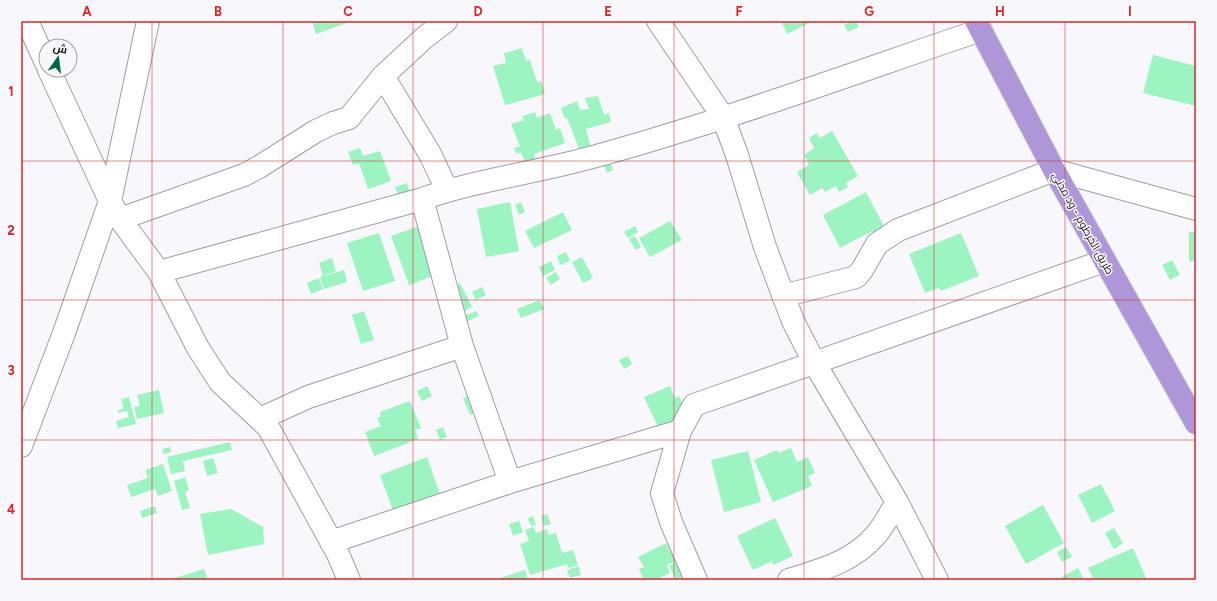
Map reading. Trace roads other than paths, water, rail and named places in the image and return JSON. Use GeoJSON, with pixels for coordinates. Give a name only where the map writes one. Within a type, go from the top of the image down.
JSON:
{"type":"FeatureCollection","features":[{"type":"Feature","properties":{"kind":"highway","name":"طريق الخرطوم - ود مدني"},"geometry":{"type":"LineString","coordinates":[[978,25],[1054,170],[1196,423]]}},
{"type":"Feature","properties":{"kind":"street"},"geometry":{"type":"LineString","coordinates":[[27,21],[36,54]]}},
{"type":"Feature","properties":{"kind":"street"},"geometry":{"type":"LineString","coordinates":[[21,446],[64,333],[110,201],[148,21]]}},
{"type":"Feature","properties":{"kind":"street"},"geometry":{"type":"LineString","coordinates":[[120,220],[244,175],[316,131],[333,123],[349,118],[383,76],[424,38],[446,21]]}},
{"type":"Feature","properties":{"kind":"street"},"geometry":{"type":"LineString","coordinates":[[658,21],[723,117],[742,170],[764,247],[793,321],[814,364],[897,502],[937,580]]}},
{"type":"Feature","properties":{"kind":"street"},"geometry":{"type":"LineString","coordinates":[[159,272],[422,199],[447,190],[588,158],[723,117],[978,25]]}},
{"type":"Feature","properties":{"kind":"street"},"geometry":{"type":"LineString","coordinates":[[383,76],[430,154],[447,190]]}},
{"type":"Feature","properties":{"kind":"street"},"geometry":{"type":"LineString","coordinates":[[53,78],[120,220],[159,272],[198,348],[220,382],[268,427],[338,554],[349,580]]}},
{"type":"Feature","properties":{"kind":"street"},"geometry":{"type":"LineString","coordinates":[[783,296],[842,282],[856,277],[878,244],[898,230],[1054,170],[1196,209]]}},
{"type":"Feature","properties":{"kind":"street"},"geometry":{"type":"LineString","coordinates":[[422,199],[462,346],[510,482]]}},
{"type":"Feature","properties":{"kind":"street"},"geometry":{"type":"LineString","coordinates":[[696,580],[671,522],[662,493],[680,431],[694,405],[814,364],[1104,260]]}},
{"type":"Feature","properties":{"kind":"street"},"geometry":{"type":"LineString","coordinates":[[260,419],[308,397],[462,346]]}},
{"type":"Feature","properties":{"kind":"street"},"geometry":{"type":"LineString","coordinates":[[331,542],[510,482],[680,431]]}},
{"type":"Feature","properties":{"kind":"street"},"geometry":{"type":"LineString","coordinates":[[789,580],[828,569],[847,560],[864,548],[876,534],[897,502]]}}]}
